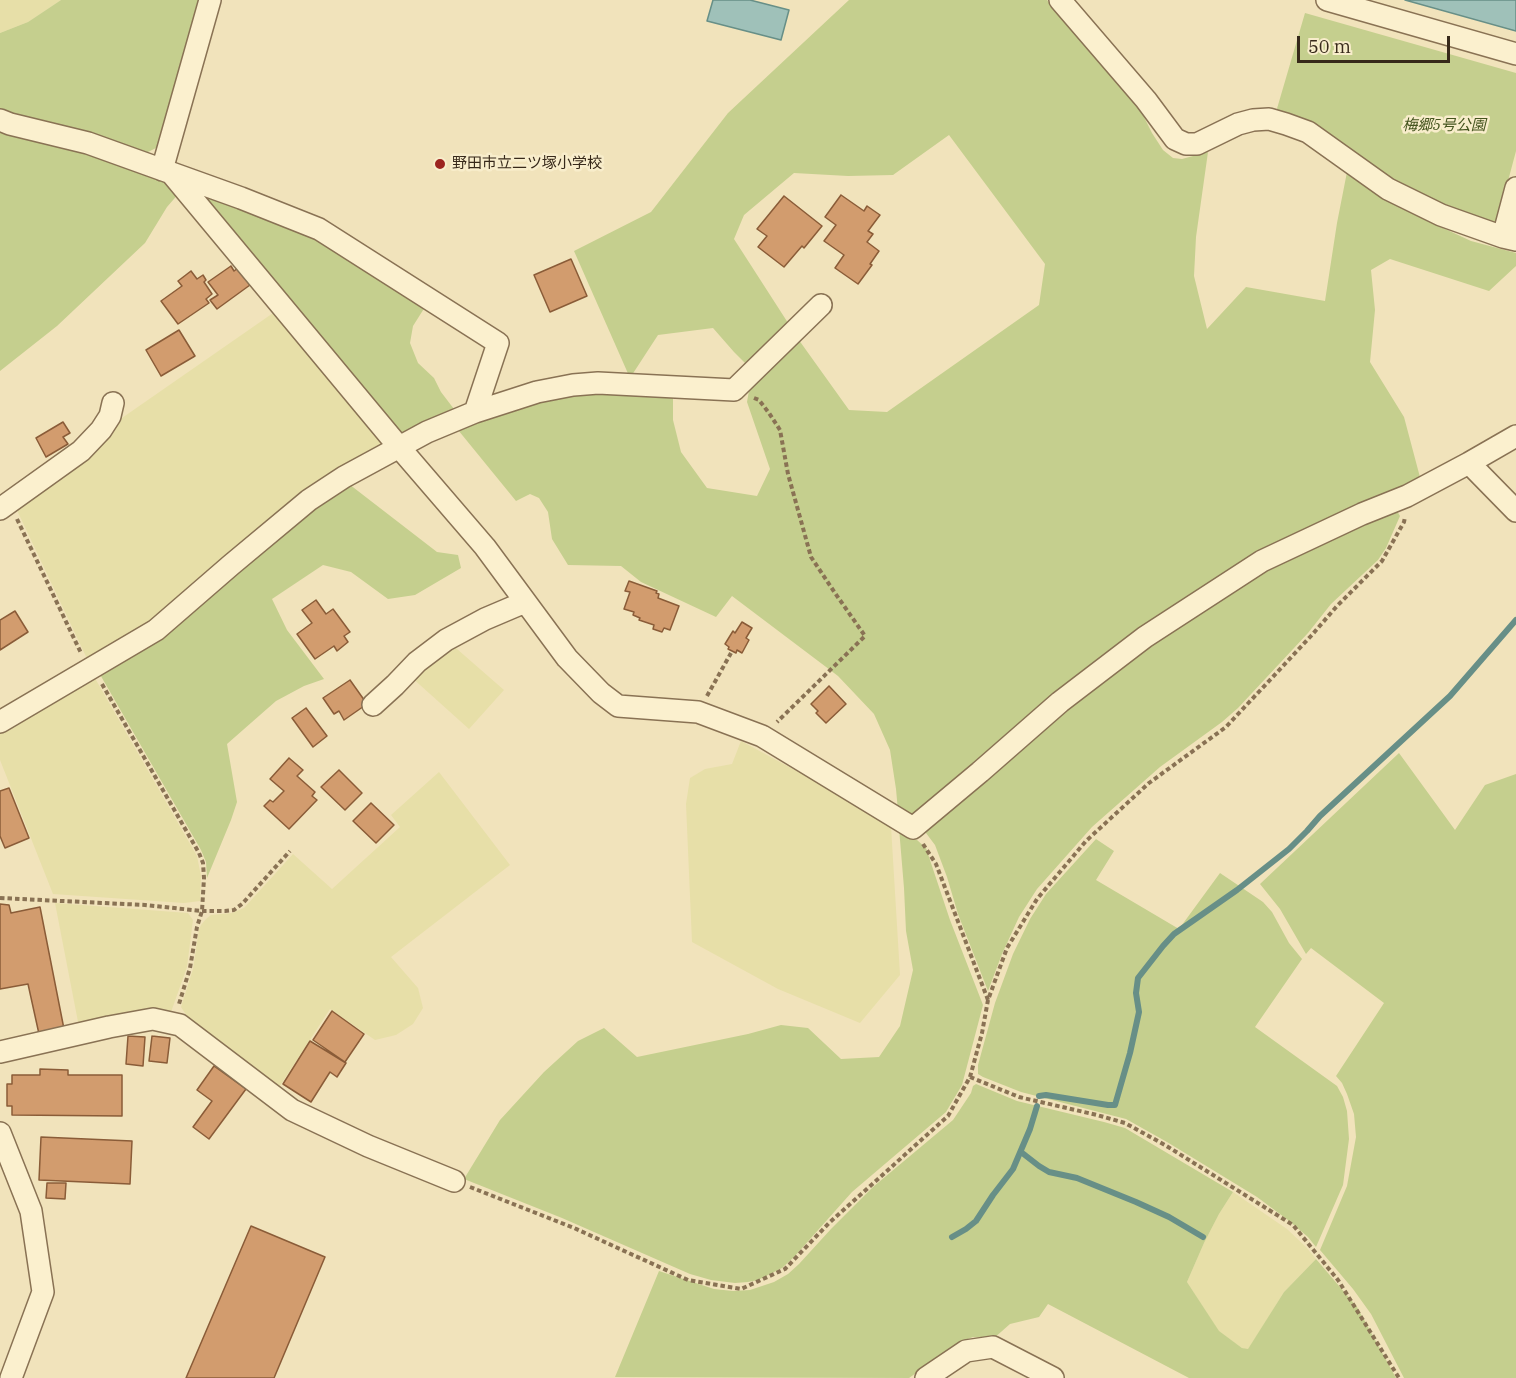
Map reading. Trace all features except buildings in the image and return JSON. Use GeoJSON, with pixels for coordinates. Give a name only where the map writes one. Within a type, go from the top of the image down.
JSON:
{"type":"FeatureCollection","features":[{"type":"Feature","properties":{"kind":"street"},"geometry":{"type":"LineString","coordinates":[[167,172],[210,0]]}},
{"type":"Feature","properties":{"kind":"street"},"geometry":{"type":"LineString","coordinates":[[1060,0],[1146,100],[1175,139],[1186,144],[1197,144],[1238,124],[1269,119],[1308,132],[1388,189],[1441,215],[1510,239],[1516,188]]}},
{"type":"Feature","properties":{"kind":"street"},"geometry":{"type":"LineString","coordinates":[[1326,0],[1516,54]]}},
{"type":"Feature","properties":{"kind":"street"},"geometry":{"type":"LineString","coordinates":[[0,120],[88,143],[241,198],[319,229],[498,343],[475,412]]}},
{"type":"Feature","properties":{"kind":"street"},"geometry":{"type":"LineString","coordinates":[[167,172],[485,547],[567,658],[601,693],[618,706],[698,712],[762,736],[913,828],[1060,702],[1145,637],[1262,561],[1362,514],[1407,496],[1516,436]]}},
{"type":"Feature","properties":{"kind":"street"},"geometry":{"type":"LineString","coordinates":[[0,722],[156,630],[309,500],[344,477],[427,432],[475,412],[537,392],[590,384],[734,390],[821,305]]}},
{"type":"Feature","properties":{"kind":"street"},"geometry":{"type":"LineString","coordinates":[[5,506],[81,451],[101,430],[110,416],[113,402]]}},
{"type":"Feature","properties":{"kind":"street"},"geometry":{"type":"LineString","coordinates":[[1469,463],[1516,511]]}},
{"type":"Feature","properties":{"kind":"street"},"geometry":{"type":"LineString","coordinates":[[374,705],[417,662],[446,640],[485,619],[525,602]]}},
{"type":"Feature","properties":{"kind":"street"},"geometry":{"type":"LineString","coordinates":[[0,1052],[153,1019],[180,1025],[292,1110],[368,1146],[454,1181]]}},
{"type":"Feature","properties":{"kind":"street"},"geometry":{"type":"LineString","coordinates":[[0,1134],[31,1211],[43,1292],[11,1378]]}},
{"type":"Feature","properties":{"kind":"street"},"geometry":{"type":"LineString","coordinates":[[926,1378],[966,1351],[993,1347],[1053,1378]]}},
{"type":"Feature","properties":{"kind":"path"},"geometry":{"type":"LineString","coordinates":[[734,390],[759,400],[780,430],[788,474],[811,557],[865,636],[762,736]]}},
{"type":"Feature","properties":{"kind":"path"},"geometry":{"type":"LineString","coordinates":[[454,1181],[574,1228],[688,1280],[741,1289],[785,1269],[829,1223],[948,1116],[970,1077],[988,1000],[1007,948],[1037,899],[1086,841],[1149,783],[1226,727],[1337,606],[1382,561],[1404,522],[1407,496]]}},
{"type":"Feature","properties":{"kind":"path"},"geometry":{"type":"LineString","coordinates":[[5,506],[91,669],[203,863],[202,911],[196,927],[190,968],[173,1024]]}},
{"type":"Feature","properties":{"kind":"path"},"geometry":{"type":"LineString","coordinates":[[698,712],[731,653]]}},
{"type":"Feature","properties":{"kind":"path"},"geometry":{"type":"LineString","coordinates":[[913,828],[936,864],[988,1000]]}},
{"type":"Feature","properties":{"kind":"path"},"geometry":{"type":"LineString","coordinates":[[0,898],[145,905],[202,911],[234,910],[290,851]]}},
{"type":"Feature","properties":{"kind":"path"},"geometry":{"type":"LineString","coordinates":[[970,1077],[1019,1097],[1125,1123],[1165,1145],[1293,1225],[1338,1280],[1399,1378]]}},
{"type":"Feature","properties":{"kind":"shaded area"},"geometry":{"type":"Polygon","coordinates":[[[0,0],[61,0],[28,22],[0,33],[0,0]]]}},
{"type":"Feature","properties":{"kind":"shaded area"},"geometry":{"type":"Polygon","coordinates":[[[276,311],[391,444],[90,665],[15,506],[57,483],[77,467],[93,453],[109,427],[276,311]]]}},
{"type":"Feature","properties":{"kind":"shaded area"},"geometry":{"type":"Polygon","coordinates":[[[449,642],[504,690],[469,729],[410,676],[449,642]]]}},
{"type":"Feature","properties":{"kind":"shaded area"},"geometry":{"type":"Polygon","coordinates":[[[92,673],[197,856],[201,876],[200,901],[184,903],[53,894],[0,760],[0,729],[92,673]]]}},
{"type":"Feature","properties":{"kind":"shaded area"},"geometry":{"type":"Polygon","coordinates":[[[741,741],[891,826],[900,975],[860,1023],[778,989],[692,942],[686,804],[690,778],[705,769],[732,764],[741,741]]]}},
{"type":"Feature","properties":{"kind":"shaded area"},"geometry":{"type":"Polygon","coordinates":[[[439,772],[510,865],[391,957],[418,988],[423,1008],[413,1024],[396,1035],[375,1040],[330,1009],[278,1089],[195,1028],[181,1007],[193,969],[201,925],[211,915],[232,913],[244,908],[293,854],[332,889],[400,827],[391,815],[439,772]]]}},
{"type":"Feature","properties":{"kind":"shaded area"},"geometry":{"type":"Polygon","coordinates":[[[55,903],[188,913],[193,920],[187,967],[171,1012],[153,1010],[79,1027],[55,903]]]}},
{"type":"Feature","properties":{"kind":"shaded area"},"geometry":{"type":"Polygon","coordinates":[[[1233,1192],[1287,1229],[1316,1259],[1284,1292],[1248,1350],[1219,1332],[1187,1282],[1204,1243],[1233,1192]]]}},
{"type":"Feature","properties":{"kind":"green space"},"geometry":{"type":"Polygon","coordinates":[[[61,0],[200,0],[160,146],[144,154],[98,136],[0,111],[0,33],[28,22],[61,0]]]}},
{"type":"Feature","properties":{"kind":"green space"},"geometry":{"type":"Polygon","coordinates":[[[849,0],[1047,0],[1082,37],[1139,107],[1163,150],[1173,158],[1182,159],[1208,152],[1196,237],[1194,276],[1207,329],[1246,287],[1325,301],[1347,172],[1413,214],[1471,241],[1516,253],[1516,266],[1489,291],[1390,259],[1371,270],[1375,310],[1370,362],[1404,417],[1421,481],[1277,550],[913,818],[898,811],[890,750],[874,714],[838,676],[732,596],[716,617],[641,582],[621,566],[568,565],[552,539],[548,512],[539,498],[530,494],[516,501],[454,425],[572,390],[673,392],[673,420],[681,452],[707,488],[757,496],[770,469],[747,402],[750,385],[796,336],[849,410],[887,412],[1039,305],[1045,264],[949,135],[893,175],[848,176],[794,173],[744,215],[734,239],[790,326],[750,368],[713,328],[658,335],[630,378],[574,251],[651,212],[728,113],[849,0]]]}},
{"type":"Feature","properties":{"kind":"green space","name":"梅郷5号公園"},"geometry":{"type":"Polygon","coordinates":[[[1305,13],[1516,73],[1516,151],[1496,226],[1435,204],[1378,170],[1313,123],[1276,112],[1305,13]]]}},
{"type":"Feature","properties":{"kind":"green space"},"geometry":{"type":"Polygon","coordinates":[[[0,130],[77,149],[173,184],[180,192],[167,207],[145,243],[57,326],[0,371],[0,130]]]}},
{"type":"Feature","properties":{"kind":"green space"},"geometry":{"type":"Polygon","coordinates":[[[194,193],[313,238],[425,307],[413,326],[410,343],[418,363],[434,378],[441,392],[457,413],[401,440],[194,193]]]}},
{"type":"Feature","properties":{"kind":"green space"},"geometry":{"type":"Polygon","coordinates":[[[345,481],[437,552],[458,555],[461,568],[415,595],[388,599],[351,572],[323,565],[272,599],[287,630],[324,679],[304,686],[276,701],[227,744],[237,802],[207,878],[206,862],[201,850],[98,671],[345,481]]]}},
{"type":"Feature","properties":{"kind":"green space"},"geometry":{"type":"Polygon","coordinates":[[[1397,511],[1400,516],[1378,560],[1331,604],[1308,633],[1238,708],[1160,767],[1092,827],[1037,889],[1019,917],[988,991],[958,914],[935,845],[925,831],[1036,728],[1263,565],[1397,511]]]}},
{"type":"Feature","properties":{"kind":"green space"},"geometry":{"type":"Polygon","coordinates":[[[1399,753],[1455,830],[1485,785],[1516,774],[1516,1378],[1404,1378],[1371,1314],[1320,1250],[1347,1186],[1356,1137],[1354,1114],[1342,1083],[1336,1076],[1384,1003],[1311,948],[1306,954],[1280,909],[1260,884],[1399,753]]]}},
{"type":"Feature","properties":{"kind":"green space"},"geometry":{"type":"Polygon","coordinates":[[[899,828],[926,848],[950,920],[983,1005],[962,1085],[946,1112],[852,1192],[782,1268],[758,1280],[748,1282],[711,1280],[690,1274],[562,1218],[464,1179],[500,1120],[544,1072],[578,1041],[604,1028],[637,1057],[781,1025],[808,1028],[841,1059],[879,1057],[900,1026],[913,970],[906,931],[899,828]]]}},
{"type":"Feature","properties":{"kind":"green space"},"geometry":{"type":"Polygon","coordinates":[[[1096,839],[1114,851],[1096,880],[1179,929],[1220,873],[1263,902],[1302,959],[1255,1027],[1337,1086],[1347,1111],[1349,1139],[1343,1185],[1316,1247],[1288,1220],[1257,1197],[1126,1119],[1021,1092],[978,1074],[978,1065],[995,1003],[1013,954],[1030,919],[1046,894],[1096,839]]]}},
{"type":"Feature","properties":{"kind":"green space"},"geometry":{"type":"Polygon","coordinates":[[[976,1084],[1017,1101],[1125,1128],[1233,1192],[1204,1243],[1187,1282],[1219,1331],[1242,1348],[1248,1349],[1284,1292],[1316,1259],[1357,1307],[1396,1378],[1189,1378],[1048,1304],[1039,1317],[1010,1324],[993,1339],[973,1337],[960,1342],[909,1378],[615,1377],[659,1271],[714,1289],[733,1291],[750,1290],[774,1282],[788,1274],[873,1187],[953,1120],[976,1084]]]}},
{"type":"Feature","properties":{"kind":"water"},"geometry":{"type":"Polygon","coordinates":[[[713,0],[750,0],[789,10],[781,40],[707,21],[713,0]]]}},
{"type":"Feature","properties":{"kind":"water"},"geometry":{"type":"Polygon","coordinates":[[[1405,0],[1516,0],[1516,31],[1405,0]]]}},
{"type":"Feature","properties":{"kind":"waterway"},"geometry":{"type":"LineString","coordinates":[[1039,1096],[1046,1095],[1115,1105],[1139,1012],[1136,993],[1138,978],[1163,946],[1174,934],[1237,890],[1289,849],[1320,816],[1450,696],[1516,620]]}},
{"type":"Feature","properties":{"kind":"waterway"},"geometry":{"type":"LineString","coordinates":[[952,1237],[976,1221],[1013,1169],[1037,1106]]}},
{"type":"Feature","properties":{"kind":"waterway"},"geometry":{"type":"LineString","coordinates":[[1021,1152],[1049,1172],[1077,1178],[1136,1202],[1169,1217],[1203,1237]]}},
{"type":"Feature","properties":{"kind":"place","name":"野田市立二ツ塚小学校"},"geometry":{"type":"Point","coordinates":[440,164]}}]}
